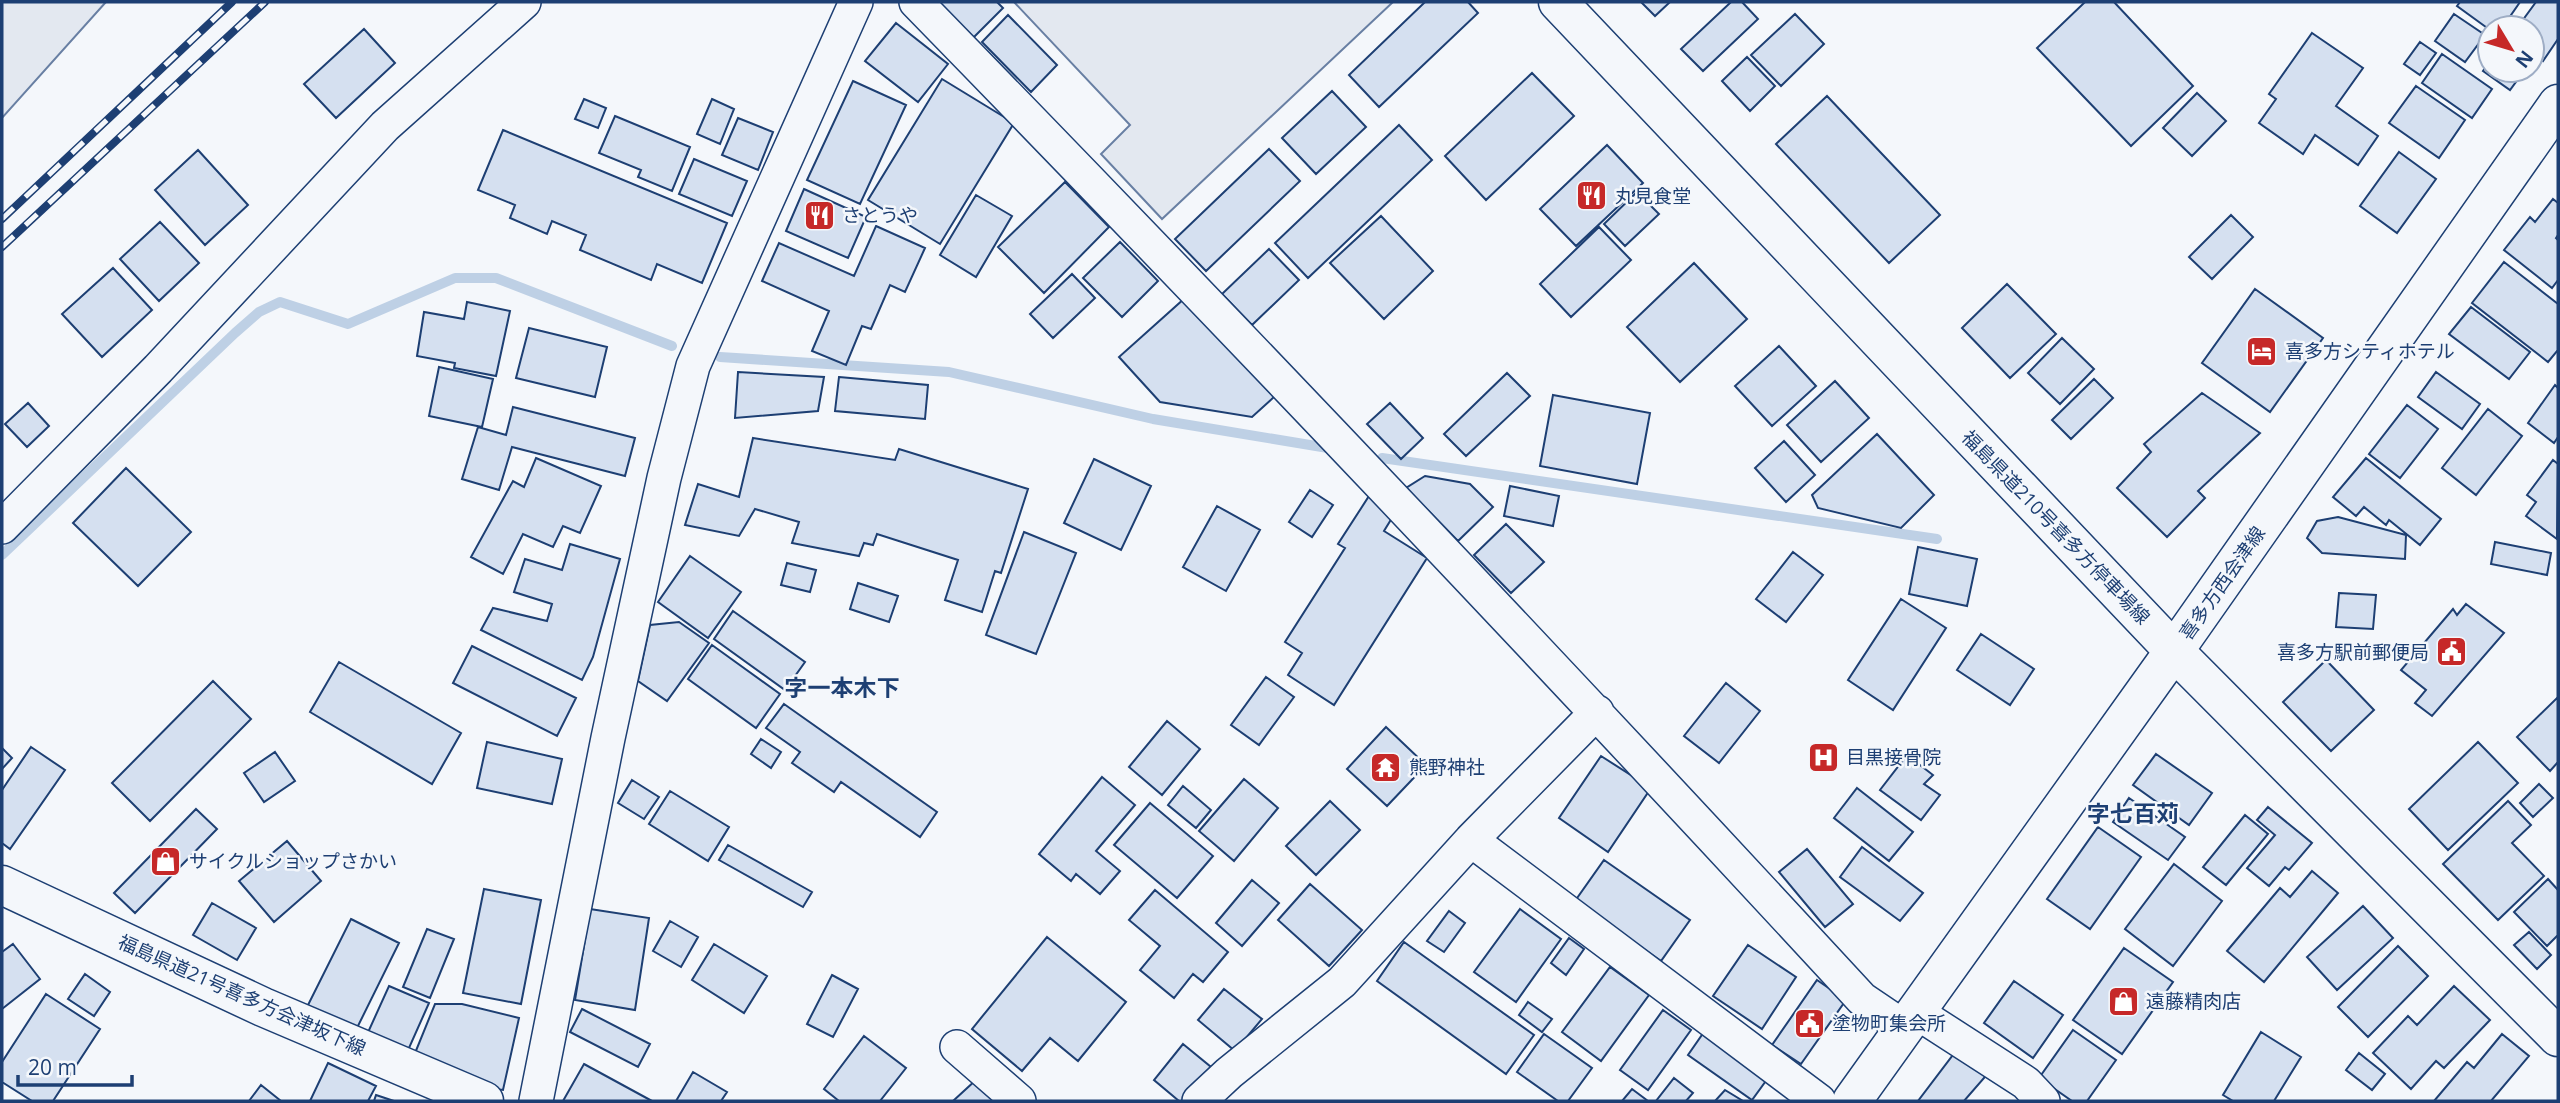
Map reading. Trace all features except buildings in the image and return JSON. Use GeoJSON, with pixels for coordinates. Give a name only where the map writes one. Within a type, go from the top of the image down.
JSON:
{"type":"FeatureCollection","features":[{"type":"Feature","properties":{"kind":"main road","name":"福島県道210号喜多方停車場線"},"geometry":{"type":"LineString","coordinates":[[1558,2],[2174,652]]}},
{"type":"Feature","properties":{"kind":"main road","name":"喜多方西会津線"},"geometry":{"type":"LineString","coordinates":[[2558,104],[2174,652],[2558,1037]]}},
{"type":"Feature","properties":{"kind":"main road"},"geometry":{"type":"LineString","coordinates":[[1852,1101],[2174,652]]}},
{"type":"Feature","properties":{"kind":"main road","name":"福島県道21号喜多方会津坂下線"},"geometry":{"type":"LineString","coordinates":[[2,885],[263,1007],[484,1101]]}},
{"type":"Feature","properties":{"kind":"street"},"geometry":{"type":"LineString","coordinates":[[2,527],[120,408],[385,126],[524,2]]}},
{"type":"Feature","properties":{"kind":"street"},"geometry":{"type":"LineString","coordinates":[[536,1101],[608,738],[664,478],[693,366],[856,2]]}},
{"type":"Feature","properties":{"kind":"street"},"geometry":{"type":"LineString","coordinates":[[916,2],[1185,279],[1597,712],[1861,999],[1910,1020],[2026,1083],[2043,1101]]}},
{"type":"Feature","properties":{"kind":"street"},"geometry":{"type":"LineString","coordinates":[[1199,1101],[1229,1073],[1342,982],[1471,839],[1597,712]]}},
{"type":"Feature","properties":{"kind":"street"},"geometry":{"type":"LineString","coordinates":[[1471,839],[1818,1101]]}},
{"type":"Feature","properties":{"kind":"street"},"geometry":{"type":"LineString","coordinates":[[957,1047],[1019,1101]]}},
{"type":"Feature","properties":{"kind":"shaded area"},"geometry":{"type":"Polygon","coordinates":[[[2,2],[106,2],[2,118],[2,2]]]}},
{"type":"Feature","properties":{"kind":"shaded area"},"geometry":{"type":"Polygon","coordinates":[[[1014,2],[1393,2],[1162,219],[1101,154],[1130,125],[1014,2]]]}},
{"type":"Feature","properties":{"kind":"waterway"},"geometry":{"type":"LineString","coordinates":[[2,555],[235,333],[259,312],[280,302],[348,324],[455,278],[496,278],[672,346]]}},
{"type":"Feature","properties":{"kind":"waterway"},"geometry":{"type":"LineString","coordinates":[[720,357],[949,372],[1153,419],[1334,449]]}},
{"type":"Feature","properties":{"kind":"waterway"},"geometry":{"type":"LineString","coordinates":[[1382,458],[1937,539]]}},
{"type":"Feature","properties":{"kind":"railway"},"geometry":{"type":"LineString","coordinates":[[2,219],[232,2]]}},
{"type":"Feature","properties":{"kind":"railway"},"geometry":{"type":"LineString","coordinates":[[2,247],[265,2]]}},
{"type":"Feature","properties":{"kind":"place","name":"丸見食堂"},"geometry":{"type":"Point","coordinates":[1592,196]}},
{"type":"Feature","properties":{"kind":"place","name":"さとうや"},"geometry":{"type":"Point","coordinates":[819,215]}},
{"type":"Feature","properties":{"kind":"place","name":"喜多方シティホテル"},"geometry":{"type":"Point","coordinates":[2262,351]}},
{"type":"Feature","properties":{"kind":"place","name":"喜多方駅前郵便局"},"geometry":{"type":"Point","coordinates":[2452,652]}},
{"type":"Feature","properties":{"kind":"place","name":"目黒接骨院"},"geometry":{"type":"Point","coordinates":[1823,757]}},
{"type":"Feature","properties":{"kind":"place","name":"熊野神社"},"geometry":{"type":"Point","coordinates":[1386,767]}},
{"type":"Feature","properties":{"kind":"place","name":"サイクルショップさかい"},"geometry":{"type":"Point","coordinates":[166,861]}},
{"type":"Feature","properties":{"kind":"place","name":"遠藤精肉店"},"geometry":{"type":"Point","coordinates":[2123,1001]}},
{"type":"Feature","properties":{"kind":"place","name":"塗物町集会所"},"geometry":{"type":"Point","coordinates":[1809,1023]}},
{"type":"Feature","properties":{"kind":"district","name":"字一本木下"},"geometry":{"type":"Point","coordinates":[842,688]}},
{"type":"Feature","properties":{"kind":"district","name":"字七百苅"},"geometry":{"type":"Point","coordinates":[2133,814]}}]}
